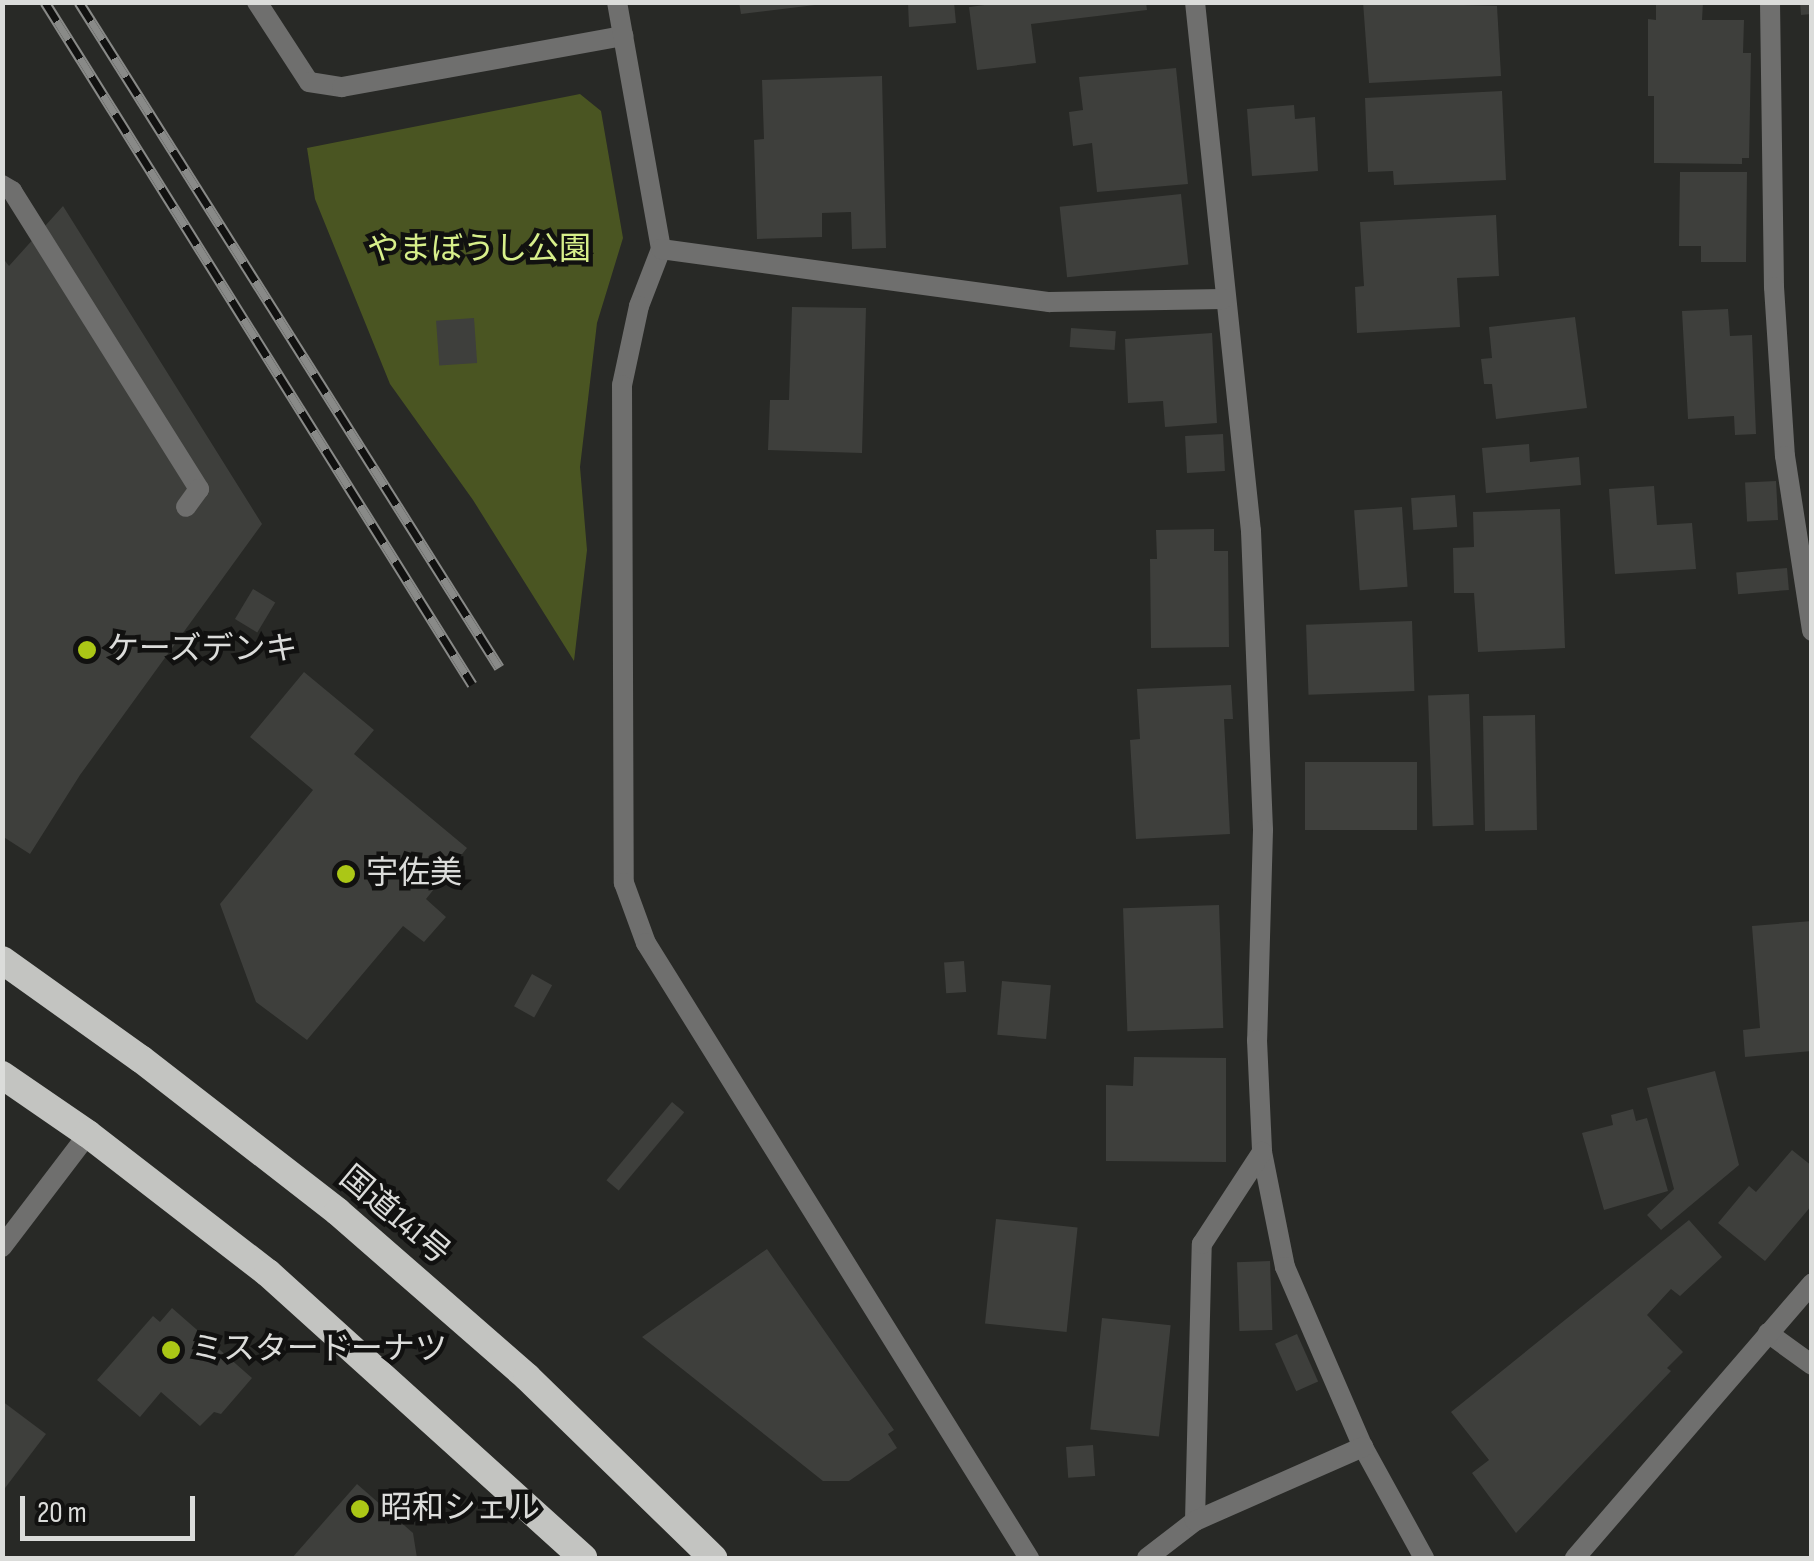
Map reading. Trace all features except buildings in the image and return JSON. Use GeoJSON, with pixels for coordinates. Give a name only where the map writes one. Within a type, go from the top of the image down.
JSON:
{"type":"FeatureCollection","features":[{"type":"Feature","properties":{"kind":"highway","name":"国道141号"},"geometry":{"type":"LineString","coordinates":[[2,960],[141,1059],[338,1212],[527,1377],[713,1558]]}},
{"type":"Feature","properties":{"kind":"highway"},"geometry":{"type":"LineString","coordinates":[[2,1075],[88,1134],[268,1273],[583,1558]]}},
{"type":"Feature","properties":{"kind":"street"},"geometry":{"type":"LineString","coordinates":[[257,2],[309,82],[342,87],[623,36]]}},
{"type":"Feature","properties":{"kind":"street"},"geometry":{"type":"LineString","coordinates":[[617,2],[661,249],[639,306],[622,385],[624,883],[646,943],[1029,1558]]}},
{"type":"Feature","properties":{"kind":"street"},"geometry":{"type":"LineString","coordinates":[[1195,2],[1223,299],[1251,531],[1263,830],[1257,1040],[1262,1152],[1285,1267],[1363,1447],[1424,1558]]}},
{"type":"Feature","properties":{"kind":"street"},"geometry":{"type":"LineString","coordinates":[[1770,2],[1774,287],[1784,437],[1812,631]]}},
{"type":"Feature","properties":{"kind":"street"},"geometry":{"type":"LineString","coordinates":[[2,184],[12,190],[199,489],[186,507]]}},
{"type":"Feature","properties":{"kind":"street"},"geometry":{"type":"LineString","coordinates":[[661,249],[1048,302],[1223,299]]}},
{"type":"Feature","properties":{"kind":"street"},"geometry":{"type":"LineString","coordinates":[[2,1247],[88,1134]]}},
{"type":"Feature","properties":{"kind":"street"},"geometry":{"type":"LineString","coordinates":[[1194,1521],[1202,1244],[1262,1152]]}},
{"type":"Feature","properties":{"kind":"street"},"geometry":{"type":"LineString","coordinates":[[1574,1558],[1812,1283]]}},
{"type":"Feature","properties":{"kind":"street"},"geometry":{"type":"LineString","coordinates":[[1768,1333],[1812,1365]]}},
{"type":"Feature","properties":{"kind":"street"},"geometry":{"type":"LineString","coordinates":[[1146,1558],[1194,1521],[1363,1447]]}},
{"type":"Feature","properties":{"kind":"green space","name":"やまぼうし公園"},"geometry":{"type":"Polygon","coordinates":[[[580,94],[601,111],[623,238],[597,323],[580,467],[587,550],[574,661],[473,500],[390,384],[315,199],[307,148],[580,94]]]}},
{"type":"Feature","properties":{"kind":"railway"},"geometry":{"type":"LineString","coordinates":[[45,2],[472,684]]}},
{"type":"Feature","properties":{"kind":"railway"},"geometry":{"type":"LineString","coordinates":[[79,2],[499,667]]}},
{"type":"Feature","properties":{"kind":"place","name":"ケーズデンキ"},"geometry":{"type":"Point","coordinates":[87,650]}},
{"type":"Feature","properties":{"kind":"place","name":"宇佐美"},"geometry":{"type":"Point","coordinates":[346,874]}},
{"type":"Feature","properties":{"kind":"place","name":"ミスタードーナツ"},"geometry":{"type":"Point","coordinates":[171,1350]}},
{"type":"Feature","properties":{"kind":"place","name":"昭和シェル"},"geometry":{"type":"Point","coordinates":[360,1509]}}]}
